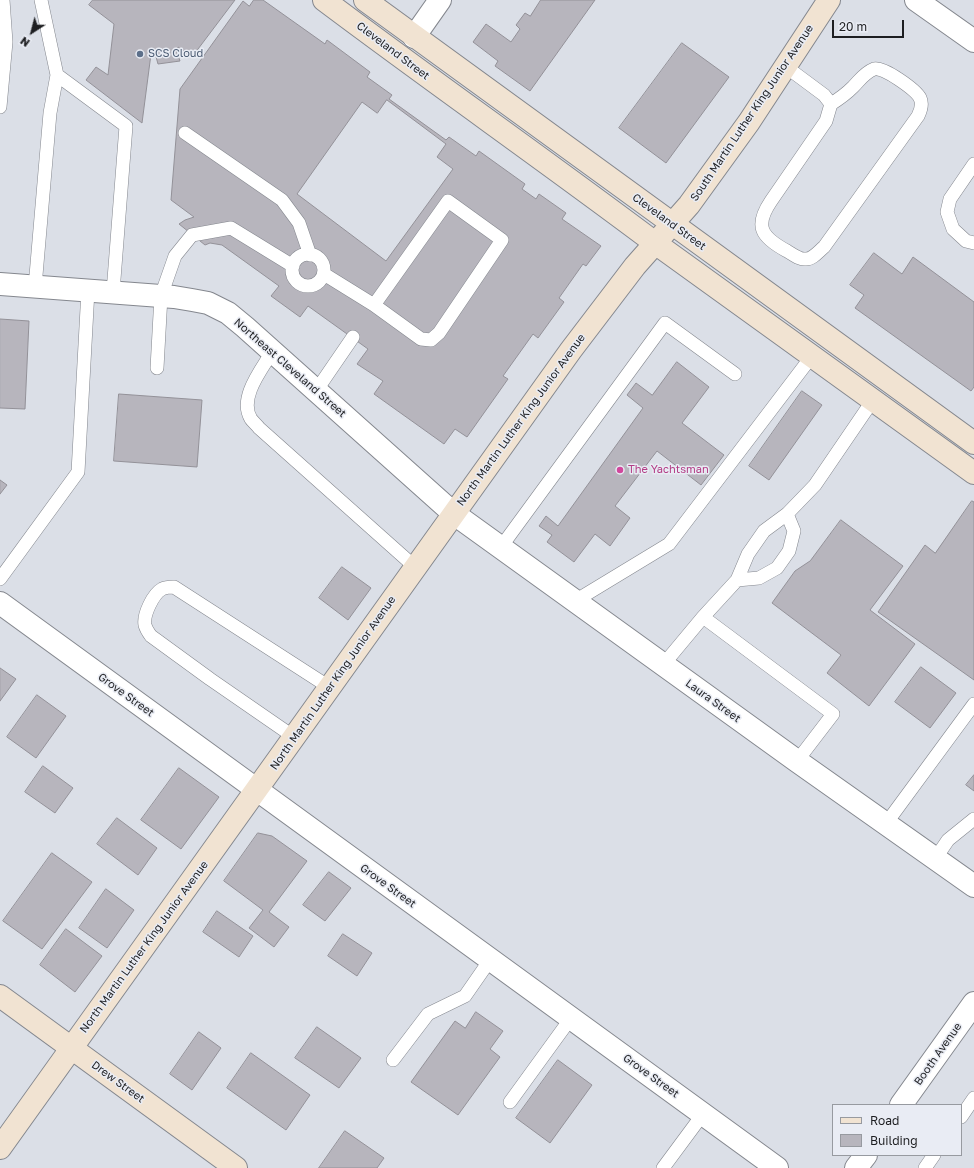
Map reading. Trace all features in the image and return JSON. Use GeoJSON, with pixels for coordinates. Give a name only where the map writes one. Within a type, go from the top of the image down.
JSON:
{"type":"FeatureCollection","features":[{"type":"Feature","properties":{"kind":"street","name":"Cleveland Street"},"geometry":{"type":"LineString","coordinates":[[324,0],[399,57],[974,473]]}},
{"type":"Feature","properties":{"kind":"street","name":"Cleveland Street"},"geometry":{"type":"LineString","coordinates":[[365,0],[974,443]]}},
{"type":"Feature","properties":{"kind":"street"},"geometry":{"type":"LineString","coordinates":[[414,37],[440,0]]}},
{"type":"Feature","properties":{"kind":"street","name":"South Martin Luther King Junior Avenue"},"geometry":{"type":"LineString","coordinates":[[672,224],[689,205],[749,122],[829,0]]}},
{"type":"Feature","properties":{"kind":"street"},"geometry":{"type":"LineString","coordinates":[[916,0],[974,41]]}},
{"type":"Feature","properties":{"kind":"street","name":"North Martin Luther King Junior Avenue"},"geometry":{"type":"LineString","coordinates":[[0,1148],[571,350],[635,266],[672,224]]}},
{"type":"Feature","properties":{"kind":"street","name":"Northeast Cleveland Street"},"geometry":{"type":"LineString","coordinates":[[0,284],[161,296],[208,303],[228,313],[245,326],[272,352],[453,513]]}},
{"type":"Feature","properties":{"kind":"street","name":"Laura Street"},"geometry":{"type":"LineString","coordinates":[[453,513],[885,825],[974,886]]}},
{"type":"Feature","properties":{"kind":"street","name":"Grove Street"},"geometry":{"type":"LineString","coordinates":[[0,603],[777,1168]]}},
{"type":"Feature","properties":{"kind":"street","name":"Drew Street"},"geometry":{"type":"LineString","coordinates":[[0,996],[236,1168]]}},
{"type":"Feature","properties":{"kind":"street","name":"Booth Avenue"},"geometry":{"type":"LineString","coordinates":[[902,1104],[974,1003]]}},
{"type":"Feature","properties":{"kind":"street"},"geometry":{"type":"LineString","coordinates":[[856,1168],[865,1156]]}},
{"type":"Feature","properties":{"kind":"lane"},"geometry":{"type":"LineString","coordinates":[[0,106],[6,42],[3,0]]}},
{"type":"Feature","properties":{"kind":"lane"},"geometry":{"type":"LineString","coordinates":[[35,287],[50,113],[57,75],[41,0]]}},
{"type":"Feature","properties":{"kind":"lane"},"geometry":{"type":"LineString","coordinates":[[785,66],[824,95],[831,104]]}},
{"type":"Feature","properties":{"kind":"lane"},"geometry":{"type":"LineString","coordinates":[[876,68],[885,70],[916,92],[921,99],[922,108],[918,116],[824,247],[813,257],[806,259],[800,258],[770,240],[762,230],[761,222],[764,211],[826,120],[831,104],[842,97],[865,74],[876,68]]}},
{"type":"Feature","properties":{"kind":"lane"},"geometry":{"type":"LineString","coordinates":[[57,75],[126,126],[113,292]]}},
{"type":"Feature","properties":{"kind":"lane"},"geometry":{"type":"LineString","coordinates":[[185,133],[282,200],[299,223],[310,254]]}},
{"type":"Feature","properties":{"kind":"lane"},"geometry":{"type":"LineString","coordinates":[[974,164],[950,199],[947,212],[953,229],[966,241],[974,243]]}},
{"type":"Feature","properties":{"kind":"lane"},"geometry":{"type":"LineString","coordinates":[[324,274],[374,305],[421,339],[431,340],[439,333],[502,240],[448,201],[374,305]]}},
{"type":"Feature","properties":{"kind":"lane"},"geometry":{"type":"LineString","coordinates":[[157,368],[161,296],[175,256],[192,235],[231,228],[293,266]]}},
{"type":"Feature","properties":{"kind":"lane"},"geometry":{"type":"LineString","coordinates":[[310,254],[320,259],[324,269],[324,274],[318,282],[309,286],[304,286],[296,280],[292,271],[295,262],[301,256],[310,254]]}},
{"type":"Feature","properties":{"kind":"lane"},"geometry":{"type":"LineString","coordinates":[[0,579],[78,472],[88,290]]}},
{"type":"Feature","properties":{"kind":"lane"},"geometry":{"type":"LineString","coordinates":[[501,547],[665,323],[735,374]]}},
{"type":"Feature","properties":{"kind":"lane"},"geometry":{"type":"LineString","coordinates":[[316,391],[353,338]]}},
{"type":"Feature","properties":{"kind":"lane"},"geometry":{"type":"LineString","coordinates":[[272,352],[251,388],[247,400],[250,419],[415,566]]}},
{"type":"Feature","properties":{"kind":"lane"},"geometry":{"type":"LineString","coordinates":[[575,600],[669,544],[812,356]]}},
{"type":"Feature","properties":{"kind":"lane"},"geometry":{"type":"LineString","coordinates":[[663,665],[737,580],[748,554],[764,531],[787,514],[815,484],[873,400]]}},
{"type":"Feature","properties":{"kind":"lane"},"geometry":{"type":"LineString","coordinates":[[737,580],[759,578],[777,568],[790,551],[794,531],[787,514]]}},
{"type":"Feature","properties":{"kind":"lane"},"geometry":{"type":"LineString","coordinates":[[294,736],[151,636],[144,624],[150,602],[160,590],[166,587],[174,587],[330,687]]}},
{"type":"Feature","properties":{"kind":"lane"},"geometry":{"type":"LineString","coordinates":[[703,618],[833,714],[797,761]]}},
{"type":"Feature","properties":{"kind":"lane"},"geometry":{"type":"LineString","coordinates":[[885,825],[974,704]]}},
{"type":"Feature","properties":{"kind":"lane"},"geometry":{"type":"LineString","coordinates":[[935,859],[948,840],[974,819]]}},
{"type":"Feature","properties":{"kind":"lane"},"geometry":{"type":"LineString","coordinates":[[393,1060],[428,1014],[465,996],[490,960]]}},
{"type":"Feature","properties":{"kind":"lane"},"geometry":{"type":"LineString","coordinates":[[510,1102],[571,1018]]}},
{"type":"Feature","properties":{"kind":"lane"},"geometry":{"type":"LineString","coordinates":[[962,1116],[974,1098]]}},
{"type":"Feature","properties":{"kind":"lane"},"geometry":{"type":"LineString","coordinates":[[663,1168],[702,1114]]}},
{"type":"Feature","properties":{"kind":"lane"},"geometry":{"type":"LineString","coordinates":[[924,1168],[933,1156]]}},
{"type":"Feature","properties":{"kind":"building"},"geometry":{"type":"Polygon","coordinates":[[[93,0],[235,0],[192,57],[178,47],[176,50],[180,61],[158,64],[155,53],[151,54],[142,123],[86,80],[96,67],[108,75],[114,24],[89,5],[93,0]]]}},
{"type":"Feature","properties":{"kind":"building"},"geometry":{"type":"Polygon","coordinates":[[[254,0],[263,0],[325,44],[327,40],[370,72],[367,77],[392,95],[389,99],[446,140],[449,137],[476,156],[479,151],[525,184],[522,189],[536,199],[539,194],[566,213],[562,219],[601,246],[586,266],[583,264],[559,298],[564,302],[538,338],[533,334],[503,376],[508,379],[467,437],[455,429],[444,444],[374,394],[383,381],[357,364],[368,349],[308,306],[300,317],[271,296],[279,286],[222,245],[210,243],[205,245],[179,224],[194,217],[171,200],[180,89],[243,1],[249,6],[254,0]]]}},
{"type":"Feature","properties":{"kind":"building"},"geometry":{"type":"Polygon","coordinates":[[[541,0],[595,0],[530,91],[495,66],[498,61],[473,42],[486,24],[511,42],[520,29],[516,25],[525,13],[530,16],[541,0]]]}},
{"type":"Feature","properties":{"kind":"building"},"geometry":{"type":"Polygon","coordinates":[[[682,43],[729,77],[666,163],[619,128],[682,43]]]}},
{"type":"Feature","properties":{"kind":"building"},"geometry":{"type":"Polygon","coordinates":[[[387,100],[446,144],[437,157],[453,169],[386,261],[297,194],[362,102],[377,113],[387,100]]]}},
{"type":"Feature","properties":{"kind":"building"},"geometry":{"type":"Polygon","coordinates":[[[874,253],[902,274],[913,257],[974,302],[974,387],[971,391],[855,308],[864,295],[850,285],[874,253]]]}},
{"type":"Feature","properties":{"kind":"building"},"geometry":{"type":"Polygon","coordinates":[[[0,319],[29,321],[25,409],[0,408],[0,319]]]}},
{"type":"Feature","properties":{"kind":"building","name":"The Yachtsman"},"geometry":{"type":"Polygon","coordinates":[[[677,362],[709,387],[682,423],[724,455],[701,485],[657,451],[615,506],[630,518],[610,546],[595,534],[574,562],[547,542],[552,535],[539,526],[546,516],[558,526],[643,408],[627,395],[636,383],[652,395],[677,362]]]}},
{"type":"Feature","properties":{"kind":"building"},"geometry":{"type":"Polygon","coordinates":[[[802,391],[822,405],[769,480],[749,466],[802,391]]]}},
{"type":"Feature","properties":{"kind":"building"},"geometry":{"type":"Polygon","coordinates":[[[119,394],[202,400],[197,467],[114,461],[119,394]]]}},
{"type":"Feature","properties":{"kind":"building"},"geometry":{"type":"Polygon","coordinates":[[[0,480],[7,485],[0,494],[0,480]]]}},
{"type":"Feature","properties":{"kind":"building"},"geometry":{"type":"Polygon","coordinates":[[[972,501],[974,502],[974,680],[878,612],[925,545],[935,553],[972,501]]]}},
{"type":"Feature","properties":{"kind":"building"},"geometry":{"type":"Polygon","coordinates":[[[841,520],[903,566],[870,610],[915,644],[869,706],[827,673],[841,655],[772,603],[795,571],[810,561],[841,520]]]}},
{"type":"Feature","properties":{"kind":"building"},"geometry":{"type":"Polygon","coordinates":[[[342,567],[371,588],[348,620],[319,598],[342,567]]]}},
{"type":"Feature","properties":{"kind":"building"},"geometry":{"type":"Polygon","coordinates":[[[921,667],[956,693],[930,728],[895,702],[921,667]]]}},
{"type":"Feature","properties":{"kind":"building"},"geometry":{"type":"Polygon","coordinates":[[[0,668],[16,679],[0,701],[0,668]]]}},
{"type":"Feature","properties":{"kind":"building"},"geometry":{"type":"Polygon","coordinates":[[[37,695],[66,716],[36,758],[7,737],[37,695]]]}},
{"type":"Feature","properties":{"kind":"building"},"geometry":{"type":"Polygon","coordinates":[[[43,766],[73,788],[55,813],[25,792],[43,766]]]}},
{"type":"Feature","properties":{"kind":"building"},"geometry":{"type":"Polygon","coordinates":[[[179,768],[219,797],[181,849],[141,820],[179,768]]]}},
{"type":"Feature","properties":{"kind":"building"},"geometry":{"type":"Polygon","coordinates":[[[974,775],[974,791],[966,785],[974,775]]]}},
{"type":"Feature","properties":{"kind":"building"},"geometry":{"type":"Polygon","coordinates":[[[117,818],[157,848],[138,875],[97,844],[117,818]]]}},
{"type":"Feature","properties":{"kind":"building"},"geometry":{"type":"Polygon","coordinates":[[[258,833],[272,836],[307,861],[269,912],[289,927],[274,947],[249,928],[263,910],[224,881],[258,833]]]}},
{"type":"Feature","properties":{"kind":"building"},"geometry":{"type":"Polygon","coordinates":[[[52,853],[92,882],[42,949],[3,921],[52,853]]]}},
{"type":"Feature","properties":{"kind":"building"},"geometry":{"type":"Polygon","coordinates":[[[329,872],[351,888],[325,921],[303,905],[329,872]]]}},
{"type":"Feature","properties":{"kind":"building"},"geometry":{"type":"Polygon","coordinates":[[[106,889],[134,910],[107,948],[79,928],[106,889]]]}},
{"type":"Feature","properties":{"kind":"building"},"geometry":{"type":"Polygon","coordinates":[[[217,911],[253,936],[239,957],[203,932],[217,911]]]}},
{"type":"Feature","properties":{"kind":"building"},"geometry":{"type":"Polygon","coordinates":[[[66,929],[102,956],[75,992],[40,965],[66,929]]]}},
{"type":"Feature","properties":{"kind":"building"},"geometry":{"type":"Polygon","coordinates":[[[343,934],[372,953],[357,976],[328,956],[343,934]]]}},
{"type":"Feature","properties":{"kind":"building"},"geometry":{"type":"Polygon","coordinates":[[[476,1012],[503,1031],[490,1049],[500,1057],[458,1115],[411,1082],[455,1021],[465,1028],[476,1012]]]}},
{"type":"Feature","properties":{"kind":"building"},"geometry":{"type":"Polygon","coordinates":[[[317,1027],[361,1058],[339,1088],[295,1058],[317,1027]]]}},
{"type":"Feature","properties":{"kind":"building"},"geometry":{"type":"Polygon","coordinates":[[[199,1032],[221,1048],[192,1090],[170,1074],[199,1032]]]}},
{"type":"Feature","properties":{"kind":"building"},"geometry":{"type":"Polygon","coordinates":[[[251,1053],[310,1095],[286,1130],[227,1088],[251,1053]]]}},
{"type":"Feature","properties":{"kind":"building"},"geometry":{"type":"Polygon","coordinates":[[[558,1060],[592,1085],[550,1143],[516,1118],[558,1060]]]}},
{"type":"Feature","properties":{"kind":"building"},"geometry":{"type":"Polygon","coordinates":[[[345,1131],[384,1158],[377,1168],[319,1168],[345,1131]]]}},
{"type":"Feature","properties":{"kind":"place","name":"SCS Cloud"},"geometry":{"type":"Point","coordinates":[140,54]}},
{"type":"Feature","properties":{"kind":"place","name":"The Yachtsman"},"geometry":{"type":"Point","coordinates":[620,470]}}]}
